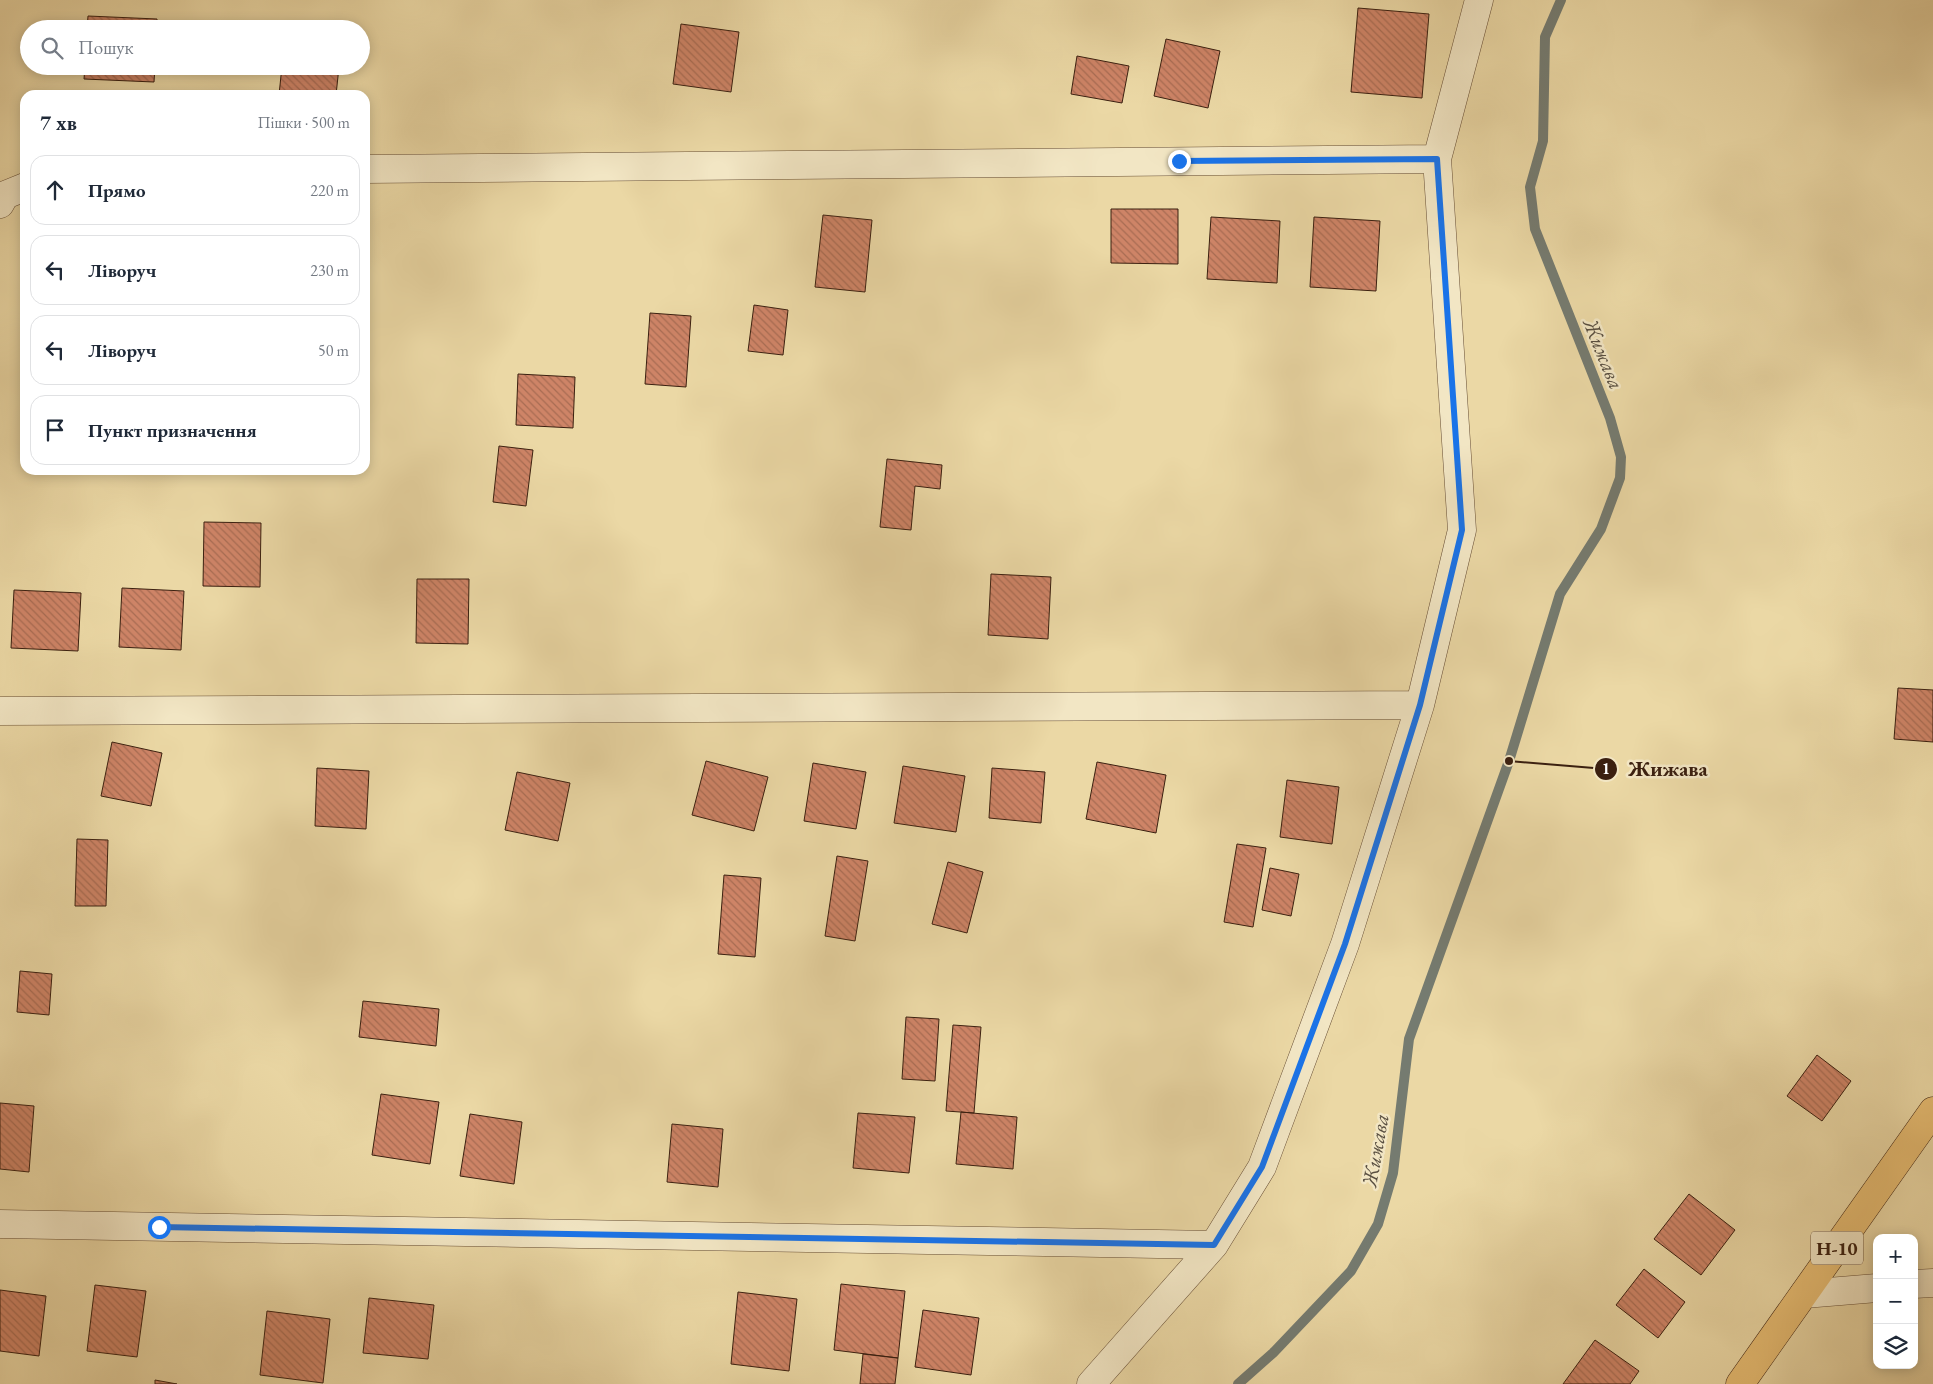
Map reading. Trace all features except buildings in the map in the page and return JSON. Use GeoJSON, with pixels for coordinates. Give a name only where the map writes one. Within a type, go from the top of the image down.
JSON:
{"type":"FeatureCollection","features":[{"type":"Feature","properties":{"kind":"main road","name":"Н-10"},"geometry":{"type":"LineString","coordinates":[[1740,1384],[1933,1110]]}},
{"type":"Feature","properties":{"kind":"street"},"geometry":{"type":"LineString","coordinates":[[1091,1384],[1214,1245],[1262,1167],[1345,944],[1420,705],[1462,530],[1437,159],[1478,0]]}},
{"type":"Feature","properties":{"kind":"street"},"geometry":{"type":"LineString","coordinates":[[370,169],[1437,159]]}},
{"type":"Feature","properties":{"kind":"street"},"geometry":{"type":"LineString","coordinates":[[0,204],[5,195],[20,189]]}},
{"type":"Feature","properties":{"kind":"street"},"geometry":{"type":"LineString","coordinates":[[0,711],[1420,705]]}},
{"type":"Feature","properties":{"kind":"street"},"geometry":{"type":"LineString","coordinates":[[0,1224],[1214,1245]]}},
{"type":"Feature","properties":{"kind":"street"},"geometry":{"type":"LineString","coordinates":[[1918,1284],[1933,1283]]}},
{"type":"Feature","properties":{"kind":"street"},"geometry":{"type":"LineString","coordinates":[[1804,1294],[1873,1288]]}},
{"type":"Feature","properties":{"kind":"waterway","name":"Жижава"},"geometry":{"type":"LineString","coordinates":[[1238,1384],[1273,1353],[1351,1271],[1378,1224],[1393,1173],[1409,1039],[1509,761],[1560,594],[1601,529],[1620,478],[1621,457],[1610,418],[1535,229],[1530,187],[1543,141],[1545,37],[1561,0]]}},
{"type":"Feature","properties":{"kind":"place","name":"Жижава"},"geometry":{"type":"Point","coordinates":[1509,761]}},
{"type":"Feature","properties":{"kind":"route"},"geometry":{"type":"LineString","coordinates":[[159,1227],[1214,1245],[1262,1167],[1345,944],[1420,705],[1462,530],[1437,159],[1179,161]]}}]}
